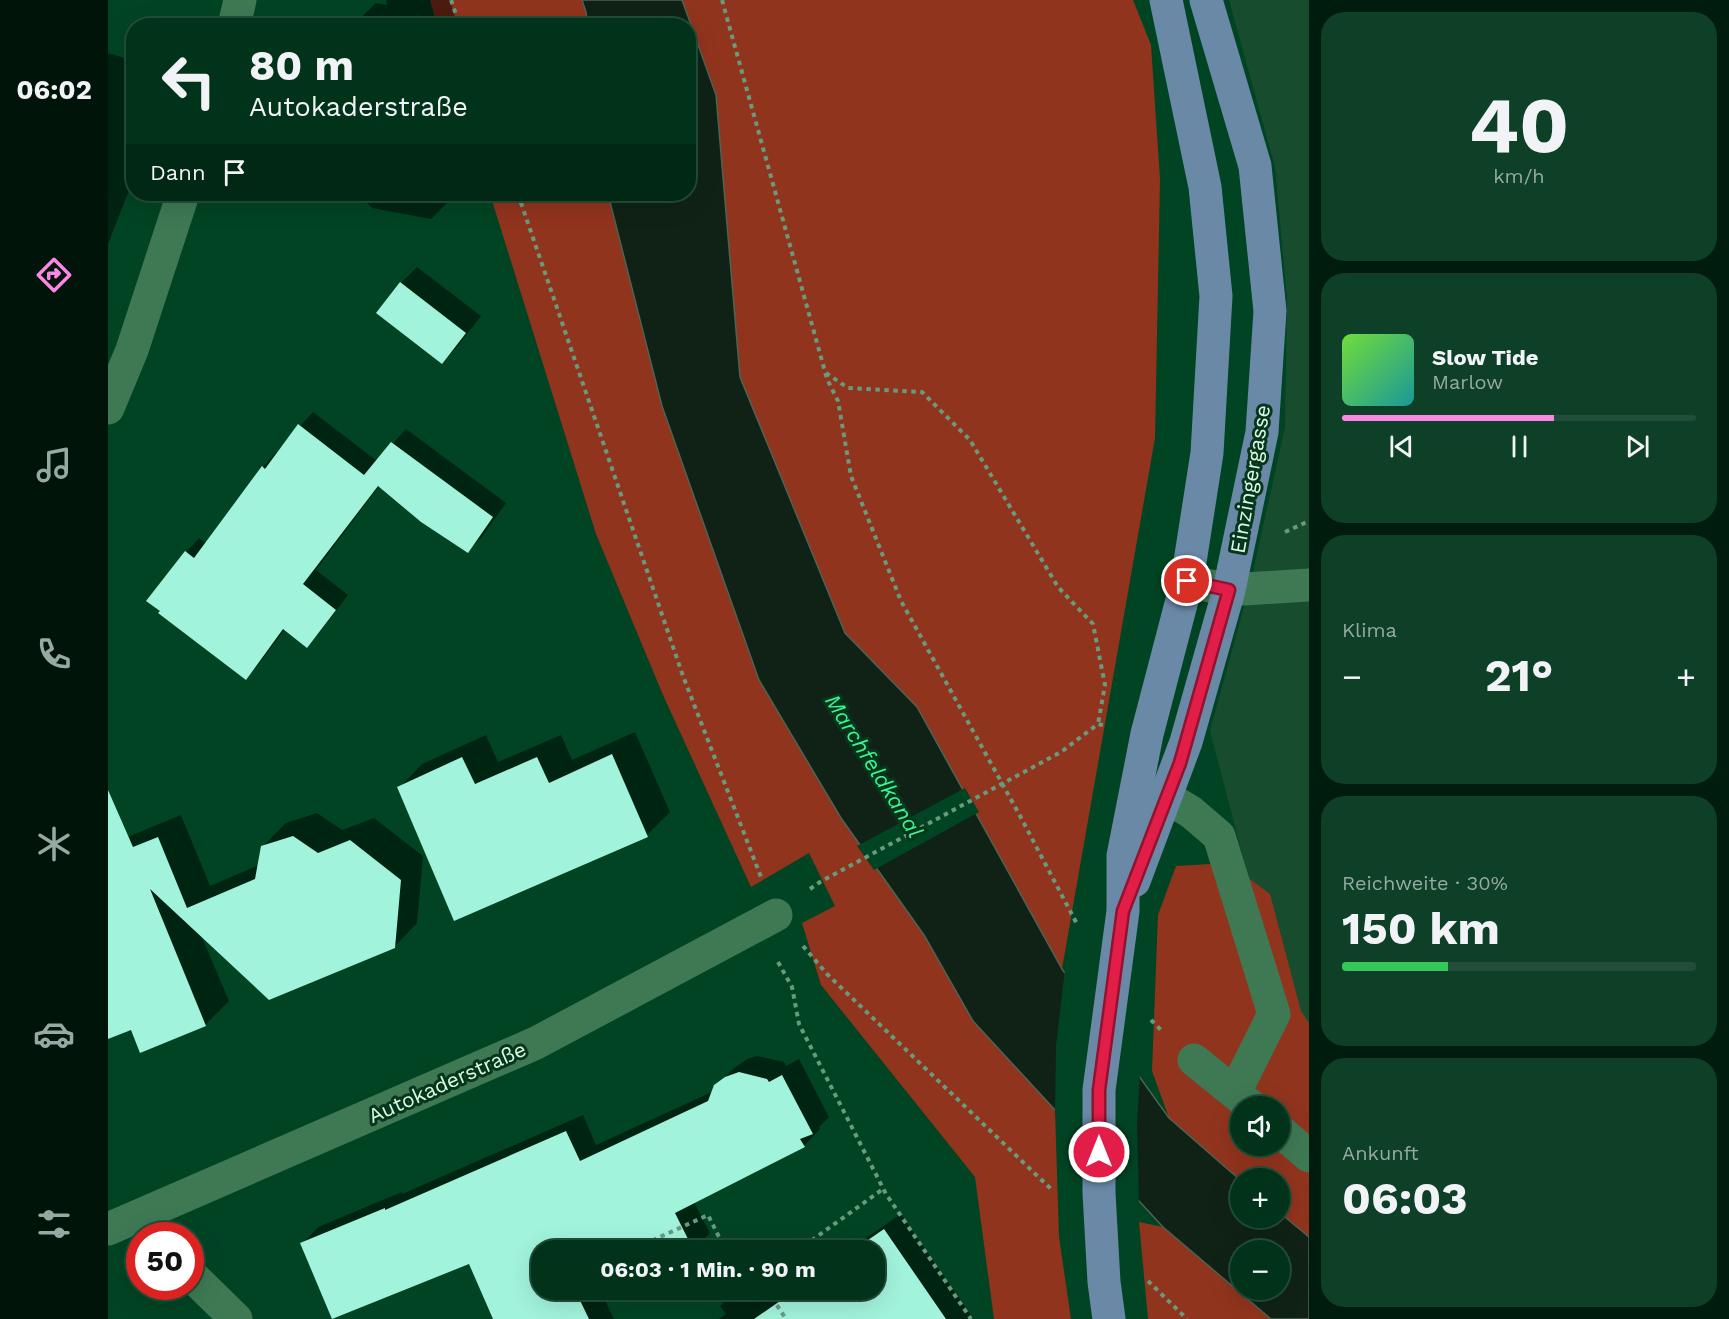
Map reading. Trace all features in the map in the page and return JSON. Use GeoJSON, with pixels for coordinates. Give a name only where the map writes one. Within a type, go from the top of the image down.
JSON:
{"type":"FeatureCollection","features":[{"type":"Feature","properties":{"kind":"main road","name":"Einzingergasse"},"geometry":{"type":"LineString","coordinates":[[1109,1319],[1104,1282],[1099,1193],[1099,1090],[1123,911],[1123,856],[1147,734],[1187,581],[1207,453],[1216,296],[1205,186],[1166,0]]}},
{"type":"Feature","properties":{"kind":"main road","name":"Einzingergasse"},"geometry":{"type":"LineString","coordinates":[[1123,911],[1186,742],[1229,590],[1262,432],[1270,311],[1255,166],[1206,0]]}},
{"type":"Feature","properties":{"kind":"street"},"geometry":{"type":"LineString","coordinates":[[236,18],[240,0]]}},
{"type":"Feature","properties":{"kind":"street"},"geometry":{"type":"LineString","coordinates":[[108,408],[132,350],[181,201]]}},
{"type":"Feature","properties":{"kind":"street"},"geometry":{"type":"LineString","coordinates":[[1187,581],[1229,590],[1309,585]]}},
{"type":"Feature","properties":{"kind":"street"},"geometry":{"type":"LineString","coordinates":[[1166,797],[1191,812],[1219,836],[1274,1014],[1244,1096]]}},
{"type":"Feature","properties":{"kind":"street","name":"Autokaderstraße"},"geometry":{"type":"LineString","coordinates":[[143,1222],[536,1043],[776,915]]}},
{"type":"Feature","properties":{"kind":"street"},"geometry":{"type":"LineString","coordinates":[[1194,1060],[1239,1096]]}},
{"type":"Feature","properties":{"kind":"street"},"geometry":{"type":"LineString","coordinates":[[1290,1140],[1309,1156]]}},
{"type":"Feature","properties":{"kind":"street"},"geometry":{"type":"LineString","coordinates":[[204,1288],[236,1319]]}},
{"type":"Feature","properties":{"kind":"path"},"geometry":{"type":"LineString","coordinates":[[452,0],[458,18]]}},
{"type":"Feature","properties":{"kind":"path"},"geometry":{"type":"LineString","coordinates":[[722,0],[825,373],[838,401],[851,476],[901,601],[1082,933]]}},
{"type":"Feature","properties":{"kind":"path"},"geometry":{"type":"LineString","coordinates":[[520,201],[682,676],[764,884]]}},
{"type":"Feature","properties":{"kind":"path"},"geometry":{"type":"LineString","coordinates":[[825,373],[848,388],[922,392],[970,440],[1058,586],[1093,624],[1105,685],[1098,724]]}},
{"type":"Feature","properties":{"kind":"path"},"geometry":{"type":"LineString","coordinates":[[820,882],[1058,753]]}},
{"type":"Feature","properties":{"kind":"path"},"geometry":{"type":"LineString","coordinates":[[826,974],[1051,1189]]}},
{"type":"Feature","properties":{"kind":"path"},"geometry":{"type":"LineString","coordinates":[[792,987],[799,1024],[883,1189],[971,1319]]}},
{"type":"Feature","properties":{"kind":"path"},"geometry":{"type":"LineString","coordinates":[[1150,1018],[1194,1060]]}},
{"type":"Feature","properties":{"kind":"path"},"geometry":{"type":"LineString","coordinates":[[812,1240],[883,1189]]}},
{"type":"Feature","properties":{"kind":"path"},"geometry":{"type":"LineString","coordinates":[[653,1240],[708,1215],[720,1240]]}},
{"type":"Feature","properties":{"kind":"path"},"geometry":{"type":"LineString","coordinates":[[1144,1277],[1187,1319]]}},
{"type":"Feature","properties":{"kind":"path"},"geometry":{"type":"LineString","coordinates":[[774,1300],[786,1319]]}},
{"type":"Feature","properties":{"kind":"shaded area"},"geometry":{"type":"Polygon","coordinates":[[[430,0],[582,0],[587,18],[435,18],[430,0]]]}},
{"type":"Feature","properties":{"kind":"shaded area"},"geometry":{"type":"Polygon","coordinates":[[[682,0],[1133,0],[1151,45],[1160,179],[1155,438],[1062,969],[917,707],[845,633],[740,377],[716,95],[696,39],[696,18],[688,18],[682,0]]]}},
{"type":"Feature","properties":{"kind":"shaded area"},"geometry":{"type":"Polygon","coordinates":[[[1229,0],[1309,0],[1309,1128],[1285,1017],[1210,731],[1250,585],[1285,428],[1287,299],[1275,167],[1229,0]]]}},
{"type":"Feature","properties":{"kind":"shaded area"},"geometry":{"type":"Polygon","coordinates":[[[492,201],[610,201],[662,406],[759,680],[863,849],[924,935],[973,1021],[1055,1110],[1059,1237],[1071,1319],[994,1319],[975,1177],[821,985],[802,923],[835,906],[809,853],[751,887],[663,695],[596,534],[492,201]]]}},
{"type":"Feature","properties":{"kind":"shaded area"},"geometry":{"type":"Polygon","coordinates":[[[1228,863],[1270,894],[1301,1011],[1309,1023],[1309,1237],[1290,1221],[1290,1168],[1230,1168],[1230,1171],[1169,1118],[1152,1071],[1158,915],[1176,866],[1228,863]]]}},
{"type":"Feature","properties":{"kind":"shaded area"},"geometry":{"type":"Polygon","coordinates":[[[1139,1222],[1163,1227],[1230,1284],[1230,1300],[1249,1300],[1271,1319],[1148,1319],[1139,1222]]]}},
{"type":"Feature","properties":{"kind":"water"},"geometry":{"type":"Polygon","coordinates":[[[582,0],[682,0],[688,18],[587,18],[582,0]]]}},
{"type":"Feature","properties":{"kind":"water","name":"Marchfeldkanal"},"geometry":{"type":"Polygon","coordinates":[[[696,39],[716,95],[740,377],[845,633],[917,707],[1062,969],[1169,1118],[1230,1171],[1230,1228],[1290,1228],[1290,1221],[1309,1237],[1309,1319],[1271,1319],[1249,1300],[1290,1300],[1290,1240],[1230,1240],[1230,1284],[1163,1227],[973,1021],[924,935],[841,818],[759,680],[662,406],[610,201],[696,201],[696,39]]]}},
{"type":"Feature","properties":{"kind":"pier"},"geometry":{"type":"Polygon","coordinates":[[[965,788],[979,812],[874,870],[857,846],[965,788]]]}},
{"type":"Feature","properties":{"kind":"pier"},"geometry":{"type":"Polygon","coordinates":[[[1065,969],[1140,1073],[1137,1124],[1139,1205],[1055,1115],[1056,1046],[1065,969]]]}},
{"type":"Feature","properties":{"kind":"building"},"geometry":{"type":"Polygon","coordinates":[[[400,282],[466,333],[442,364],[376,313],[400,282]]]}},
{"type":"Feature","properties":{"kind":"building"},"geometry":{"type":"Polygon","coordinates":[[[298,424],[364,475],[391,442],[493,517],[468,553],[421,522],[378,486],[303,584],[336,610],[307,648],[283,629],[246,680],[158,613],[160,611],[146,601],[185,551],[194,558],[262,466],[265,469],[298,424]]]}},
{"type":"Feature","properties":{"kind":"building"},"geometry":{"type":"Polygon","coordinates":[[[612,754],[648,837],[454,921],[397,787],[462,757],[475,784],[537,757],[549,783],[612,754]]]}},
{"type":"Feature","properties":{"kind":"building"},"geometry":{"type":"Polygon","coordinates":[[[108,790],[133,847],[158,837],[187,908],[255,879],[261,846],[293,836],[318,853],[350,840],[401,880],[395,948],[269,1000],[150,889],[206,1026],[140,1053],[131,1030],[108,1039],[108,790]]]}},
{"type":"Feature","properties":{"kind":"building"},"geometry":{"type":"Polygon","coordinates":[[[739,1072],[767,1079],[769,1082],[782,1075],[813,1134],[800,1139],[805,1147],[675,1213],[688,1240],[531,1240],[531,1300],[580,1300],[589,1319],[493,1319],[469,1264],[332,1319],[300,1243],[385,1208],[385,1210],[566,1131],[580,1161],[708,1101],[714,1085],[725,1077],[739,1072]]]}},
{"type":"Feature","properties":{"kind":"building"},"geometry":{"type":"Polygon","coordinates":[[[884,1229],[946,1319],[754,1319],[782,1300],[885,1300],[885,1240],[868,1240],[884,1229]]]}},
{"type":"Feature","properties":{"kind":"route"},"geometry":{"type":"LineString","coordinates":[[1099,1152],[1099,1090],[1123,911],[1180,763],[1229,590],[1187,581]]}}]}
